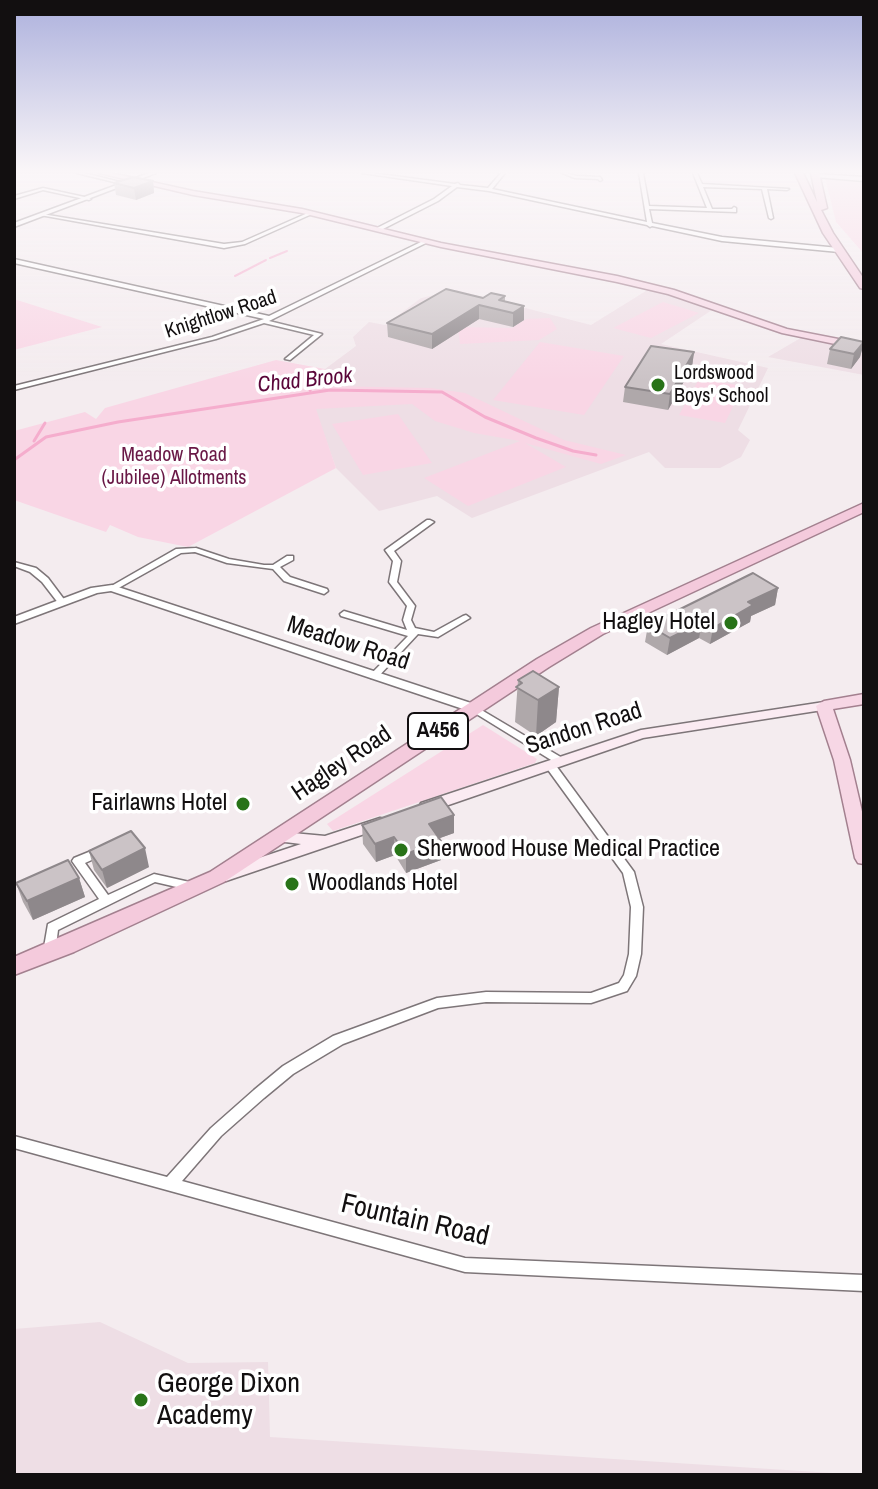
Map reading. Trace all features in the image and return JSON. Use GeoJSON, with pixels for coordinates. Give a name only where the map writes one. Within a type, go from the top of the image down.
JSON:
{"type":"FeatureCollection","features":[{"type":"Feature","properties":{"kind":"highway"},"geometry":{"type":"LineString","coordinates":[[839,242],[864,270]]}},
{"type":"Feature","properties":{"kind":"highway"},"geometry":{"type":"LineString","coordinates":[[840,242],[864,286]]}},
{"type":"Feature","properties":{"kind":"highway","name":"Hagley Road"},"geometry":{"type":"LineString","coordinates":[[14,966],[217,877],[282,837],[473,708],[597,631],[864,507]]}},
{"type":"Feature","properties":{"kind":"main road"},"geometry":{"type":"LineString","coordinates":[[434,242],[671,292],[785,331],[864,350]]}},
{"type":"Feature","properties":{"kind":"main road","name":"Sandon Road"},"geometry":{"type":"LineString","coordinates":[[217,877],[661,729],[864,699]]}},
{"type":"Feature","properties":{"kind":"main road"},"geometry":{"type":"LineString","coordinates":[[824,706],[842,760],[864,858]]}},
{"type":"Feature","properties":{"kind":"main road","name":"Sandon Road"},"geometry":{"type":"LineString","coordinates":[[282,837],[328,841]]}},
{"type":"Feature","properties":{"kind":"street"},"geometry":{"type":"LineString","coordinates":[[203,242],[224,246],[244,242]]}},
{"type":"Feature","properties":{"kind":"street","name":"Knightlow Road"},"geometry":{"type":"LineString","coordinates":[[14,388],[214,338],[267,320],[424,242]]}},
{"type":"Feature","properties":{"kind":"street"},"geometry":{"type":"LineString","coordinates":[[744,242],[844,249]]}},
{"type":"Feature","properties":{"kind":"street"},"geometry":{"type":"LineString","coordinates":[[14,261],[327,335]]}},
{"type":"Feature","properties":{"kind":"street"},"geometry":{"type":"LineString","coordinates":[[288,359],[319,334]]}},
{"type":"Feature","properties":{"kind":"street"},"geometry":{"type":"LineString","coordinates":[[415,633],[407,620],[411,606],[393,582],[397,561],[389,550],[430,522]]}},
{"type":"Feature","properties":{"kind":"street"},"geometry":{"type":"LineString","coordinates":[[14,621],[95,590],[112,588],[170,555],[187,550],[204,552],[227,561],[275,567],[287,579],[324,591]]}},
{"type":"Feature","properties":{"kind":"street"},"geometry":{"type":"LineString","coordinates":[[275,567],[290,558]]}},
{"type":"Feature","properties":{"kind":"street"},"geometry":{"type":"LineString","coordinates":[[15,564],[33,570],[62,602]]}},
{"type":"Feature","properties":{"kind":"street","name":"Meadow Road"},"geometry":{"type":"LineString","coordinates":[[112,588],[473,708],[555,763]]}},
{"type":"Feature","properties":{"kind":"street"},"geometry":{"type":"LineString","coordinates":[[344,614],[415,633],[435,635],[466,618]]}},
{"type":"Feature","properties":{"kind":"street"},"geometry":{"type":"LineString","coordinates":[[374,676],[415,633]]}},
{"type":"Feature","properties":{"kind":"street"},"geometry":{"type":"LineString","coordinates":[[170,1184],[216,1132],[259,1094],[288,1070],[338,1040],[437,1003],[486,997],[591,998],[623,987],[630,976],[637,907],[628,872],[555,763]]}},
{"type":"Feature","properties":{"kind":"street"},"geometry":{"type":"LineString","coordinates":[[66,866],[112,846]]}},
{"type":"Feature","properties":{"kind":"street"},"geometry":{"type":"LineString","coordinates":[[78,861],[106,901]]}},
{"type":"Feature","properties":{"kind":"street"},"geometry":{"type":"LineString","coordinates":[[49,953],[52,927],[154,878],[195,888]]}},
{"type":"Feature","properties":{"kind":"street","name":"Fountain Road"},"geometry":{"type":"LineString","coordinates":[[14,1142],[465,1265],[864,1283]]}},
{"type":"Feature","properties":{"kind":"shaded area"},"geometry":{"type":"Polygon","coordinates":[[[649,289],[712,310],[661,344],[768,368],[738,430],[750,440],[741,457],[720,468],[665,468],[649,452],[472,518],[437,496],[379,511],[336,468],[315,409],[325,369],[356,346],[353,337],[369,322],[385,325],[421,298],[456,290],[591,325],[649,289]]]}},
{"type":"Feature","properties":{"kind":"shaded area"},"geometry":{"type":"Polygon","coordinates":[[[804,336],[864,350],[864,375],[768,357],[804,336]]]}},
{"type":"Feature","properties":{"kind":"shaded area","name":"George Dixon Academy"},"geometry":{"type":"Polygon","coordinates":[[[100,1322],[188,1363],[268,1362],[270,1437],[864,1475],[14,1475],[14,1329],[100,1322]]]}},
{"type":"Feature","properties":{"kind":"green space"},"geometry":{"type":"Polygon","coordinates":[[[854,242],[864,242],[864,254],[854,242]]]}},
{"type":"Feature","properties":{"kind":"green space"},"geometry":{"type":"Polygon","coordinates":[[[14,299],[102,327],[14,350],[14,299]]]}},
{"type":"Feature","properties":{"kind":"green space"},"geometry":{"type":"Polygon","coordinates":[[[663,302],[699,313],[651,338],[613,328],[663,302]]]}},
{"type":"Feature","properties":{"kind":"green space"},"geometry":{"type":"Polygon","coordinates":[[[550,318],[557,329],[539,340],[460,344],[458,327],[512,328],[526,319],[550,318]]]}},
{"type":"Feature","properties":{"kind":"green space"},"geometry":{"type":"Polygon","coordinates":[[[540,342],[624,356],[584,415],[493,400],[540,342]]]}},
{"type":"Feature","properties":{"kind":"green space","name":"Meadow Road (Jubilee) Allotments"},"geometry":{"type":"Polygon","coordinates":[[[276,360],[325,369],[322,386],[431,388],[465,393],[564,440],[626,455],[601,464],[525,443],[566,467],[468,506],[424,478],[520,441],[474,433],[435,421],[412,404],[316,409],[336,468],[188,547],[138,537],[110,525],[106,532],[14,500],[14,431],[85,412],[96,419],[105,408],[276,360]]]}},
{"type":"Feature","properties":{"kind":"green space"},"geometry":{"type":"Polygon","coordinates":[[[699,379],[743,386],[725,423],[679,415],[699,379]]]}},
{"type":"Feature","properties":{"kind":"green space"},"geometry":{"type":"Polygon","coordinates":[[[398,414],[432,463],[363,475],[332,424],[398,414]]]}},
{"type":"Feature","properties":{"kind":"green space"},"geometry":{"type":"Polygon","coordinates":[[[483,725],[537,759],[535,763],[333,831],[327,824],[483,725]]]}},
{"type":"Feature","properties":{"kind":"building"},"geometry":{"type":"Polygon","coordinates":[[[446,289],[483,298],[491,293],[505,296],[499,300],[524,306],[513,313],[479,305],[432,334],[387,323],[446,289]]]}},
{"type":"Feature","properties":{"kind":"building"},"geometry":{"type":"Polygon","coordinates":[[[841,337],[864,342],[854,354],[830,349],[841,337]]]}},
{"type":"Feature","properties":{"kind":"building"},"geometry":{"type":"Polygon","coordinates":[[[651,346],[694,352],[670,394],[625,387],[651,346]]]}},
{"type":"Feature","properties":{"kind":"building"},"geometry":{"type":"Polygon","coordinates":[[[753,573],[778,588],[748,602],[753,605],[713,628],[702,622],[670,638],[648,625],[753,573]]]}},
{"type":"Feature","properties":{"kind":"building"},"geometry":{"type":"Polygon","coordinates":[[[533,671],[559,687],[538,700],[516,687],[522,683],[518,680],[533,671]]]}},
{"type":"Feature","properties":{"kind":"building"},"geometry":{"type":"Polygon","coordinates":[[[441,797],[454,815],[429,824],[441,841],[406,854],[394,837],[375,844],[362,825],[441,797]]]}},
{"type":"Feature","properties":{"kind":"building"},"geometry":{"type":"Polygon","coordinates":[[[131,831],[145,848],[102,870],[89,851],[131,831]]]}},
{"type":"Feature","properties":{"kind":"building"},"geometry":{"type":"Polygon","coordinates":[[[68,860],[79,878],[27,901],[16,883],[68,860]]]}},
{"type":"Feature","properties":{"kind":"waterway"},"geometry":{"type":"LineString","coordinates":[[270,258],[287,251]]}},
{"type":"Feature","properties":{"kind":"waterway"},"geometry":{"type":"LineString","coordinates":[[235,276],[266,260]]}},
{"type":"Feature","properties":{"kind":"waterway"},"geometry":{"type":"LineString","coordinates":[[310,390],[323,373]]}},
{"type":"Feature","properties":{"kind":"waterway","name":"Chad Brook"},"geometry":{"type":"LineString","coordinates":[[14,460],[46,437],[118,422],[330,390],[442,392],[485,417],[536,438],[573,451],[596,455]]}},
{"type":"Feature","properties":{"kind":"waterway"},"geometry":{"type":"LineString","coordinates":[[34,441],[45,423]]}},
{"type":"Feature","properties":{"kind":"place","name":"Lordswood Boys' School"},"geometry":{"type":"Point","coordinates":[658,385]}},
{"type":"Feature","properties":{"kind":"place","name":"Hagley Hotel"},"geometry":{"type":"Point","coordinates":[731,623]}},
{"type":"Feature","properties":{"kind":"place","name":"Fairlawns Hotel"},"geometry":{"type":"Point","coordinates":[243,804]}},
{"type":"Feature","properties":{"kind":"place","name":"Sherwood House Medical Practice"},"geometry":{"type":"Point","coordinates":[401,850]}},
{"type":"Feature","properties":{"kind":"place","name":"Woodlands Hotel"},"geometry":{"type":"Point","coordinates":[292,884]}},
{"type":"Feature","properties":{"kind":"place","name":"George Dixon Academy"},"geometry":{"type":"Point","coordinates":[141,1400]}}]}
